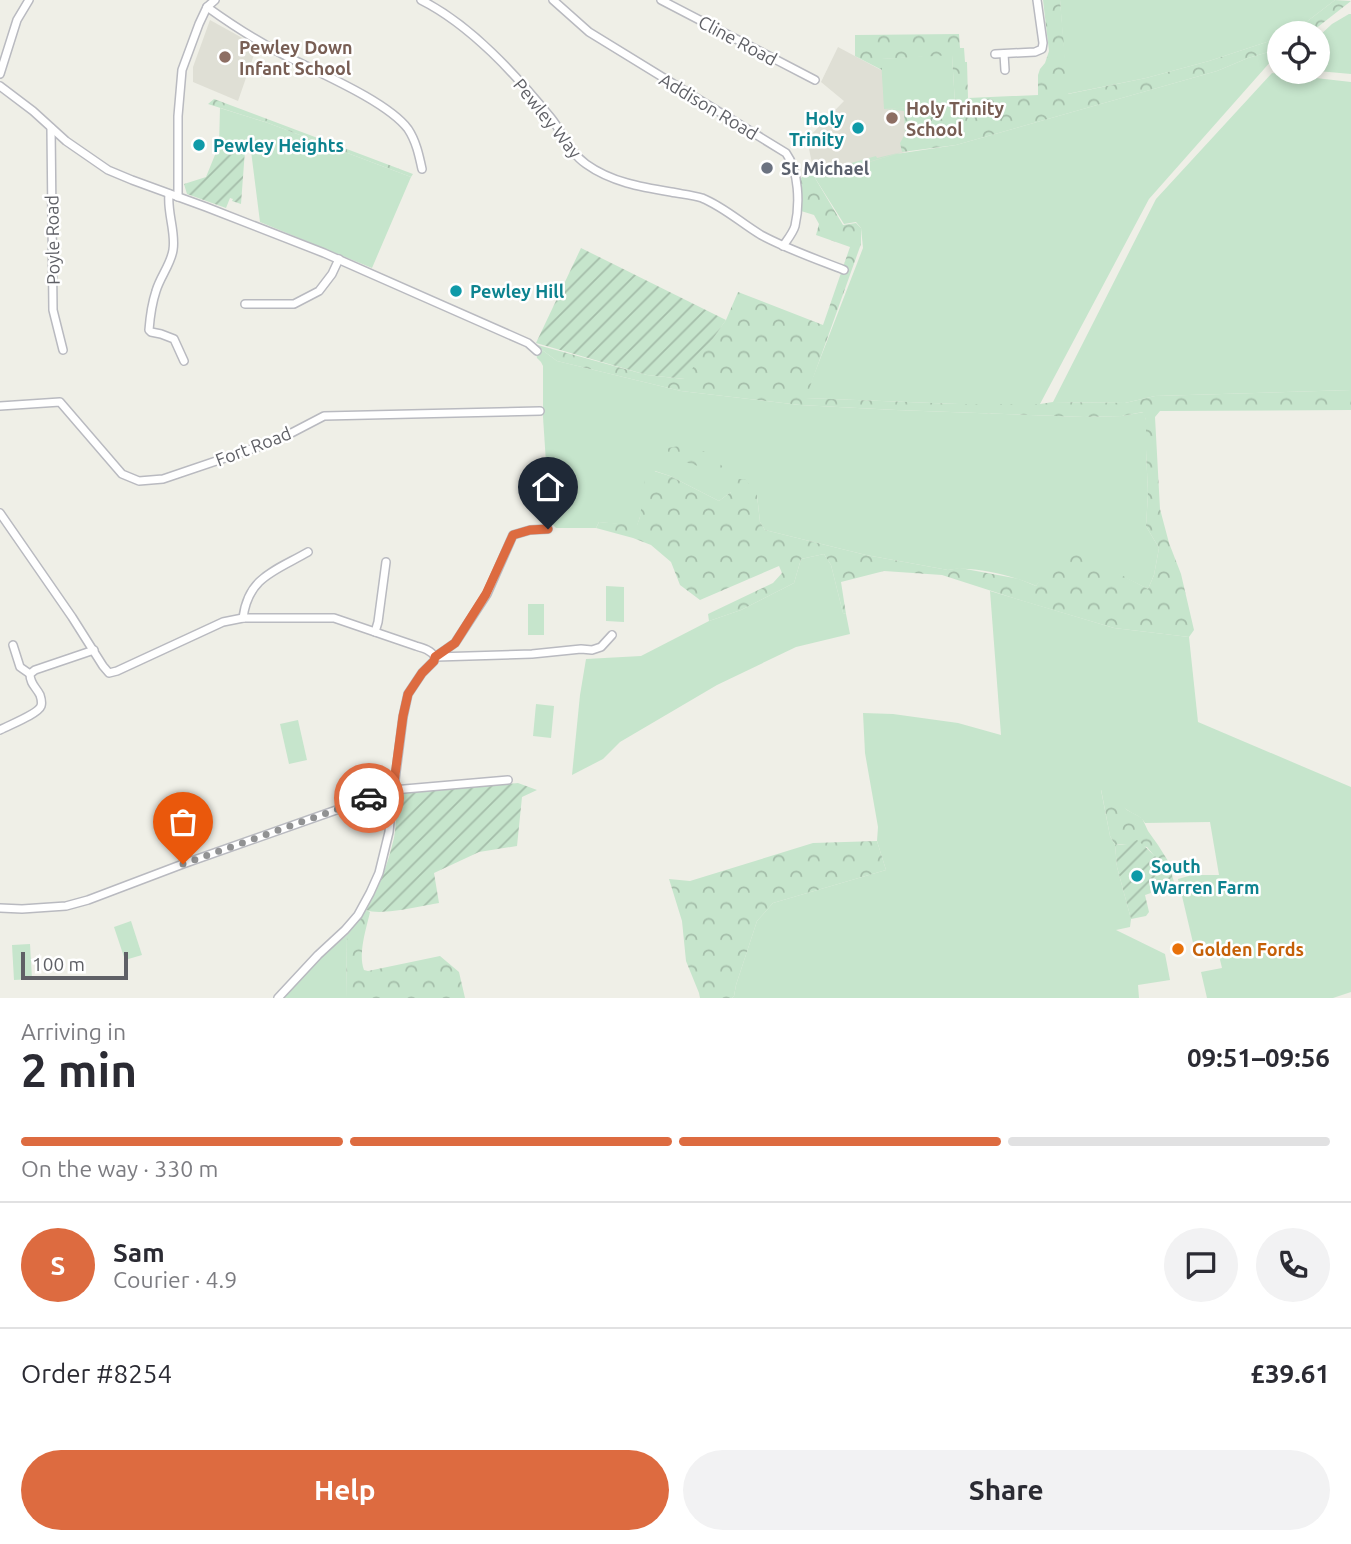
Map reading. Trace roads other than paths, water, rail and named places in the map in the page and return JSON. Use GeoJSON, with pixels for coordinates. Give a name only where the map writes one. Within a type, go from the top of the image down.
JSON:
{"type":"FeatureCollection","features":[{"type":"Feature","properties":{"kind":"street"},"geometry":{"type":"LineString","coordinates":[[0,74],[17,20],[29,0]]}},
{"type":"Feature","properties":{"kind":"street"},"geometry":{"type":"LineString","coordinates":[[178,197],[178,116],[182,70],[207,7],[215,0]]}},
{"type":"Feature","properties":{"kind":"street","name":"Pewley Way"},"geometry":{"type":"LineString","coordinates":[[421,0],[443,13],[492,54],[552,119],[570,148],[585,164],[621,182],[705,200],[783,246],[844,270]]}},
{"type":"Feature","properties":{"kind":"street","name":"Addison Road"},"geometry":{"type":"LineString","coordinates":[[553,0],[589,32],[786,153],[796,170],[796,212],[792,233],[783,246]]}},
{"type":"Feature","properties":{"kind":"street"},"geometry":{"type":"LineString","coordinates":[[561,8],[569,0]]}},
{"type":"Feature","properties":{"kind":"street","name":"Cline Road"},"geometry":{"type":"LineString","coordinates":[[661,0],[815,80]]}},
{"type":"Feature","properties":{"kind":"street"},"geometry":{"type":"LineString","coordinates":[[995,54],[1035,52],[1042,49],[1037,0]]}},
{"type":"Feature","properties":{"kind":"street"},"geometry":{"type":"LineString","coordinates":[[207,7],[245,34],[388,111],[412,136],[422,169]]}},
{"type":"Feature","properties":{"kind":"street"},"geometry":{"type":"LineString","coordinates":[[1004,54],[1005,70]]}},
{"type":"Feature","properties":{"kind":"street"},"geometry":{"type":"LineString","coordinates":[[0,86],[84,155],[107,170],[339,259],[528,343],[537,351]]}},
{"type":"Feature","properties":{"kind":"street","name":"Poyle Road"},"geometry":{"type":"LineString","coordinates":[[51,128],[53,310],[63,350]]}},
{"type":"Feature","properties":{"kind":"street"},"geometry":{"type":"LineString","coordinates":[[169,194],[168,205],[174,240],[172,256],[156,289],[149,330],[174,339],[184,361]]}},
{"type":"Feature","properties":{"kind":"street"},"geometry":{"type":"LineString","coordinates":[[245,304],[294,304],[319,291],[339,259]]}},
{"type":"Feature","properties":{"kind":"street","name":"Fort Road"},"geometry":{"type":"LineString","coordinates":[[0,405],[60,402],[122,474],[139,481],[163,479],[278,440],[324,416],[540,411]]}},
{"type":"Feature","properties":{"kind":"street"},"geometry":{"type":"LineString","coordinates":[[0,513],[109,673],[164,651],[223,622],[243,618],[334,618],[428,650],[435,657]]}},
{"type":"Feature","properties":{"kind":"street"},"geometry":{"type":"LineString","coordinates":[[278,998],[358,915],[379,873],[389,832],[408,694],[435,657],[455,643],[481,603],[513,535],[548,529]]}},
{"type":"Feature","properties":{"kind":"street"},"geometry":{"type":"LineString","coordinates":[[243,618],[248,595],[255,586],[264,577],[308,552]]}},
{"type":"Feature","properties":{"kind":"street"},"geometry":{"type":"LineString","coordinates":[[375,632],[386,562]]}},
{"type":"Feature","properties":{"kind":"street"},"geometry":{"type":"LineString","coordinates":[[435,657],[592,650],[601,647],[612,635]]}},
{"type":"Feature","properties":{"kind":"street"},"geometry":{"type":"LineString","coordinates":[[13,645],[20,667],[30,674]]}},
{"type":"Feature","properties":{"kind":"street"},"geometry":{"type":"LineString","coordinates":[[30,674],[94,650]]}},
{"type":"Feature","properties":{"kind":"street"},"geometry":{"type":"LineString","coordinates":[[0,730],[34,713],[42,705],[41,697],[30,680],[30,674]]}},
{"type":"Feature","properties":{"kind":"street"},"geometry":{"type":"LineString","coordinates":[[0,908],[66,906],[88,900],[393,790],[508,780]]}},
{"type":"Feature","properties":{"kind":"place","name":"Pewley Down Infant School"},"geometry":{"type":"Point","coordinates":[225,57]}},
{"type":"Feature","properties":{"kind":"place","name":"Holy Trinity School"},"geometry":{"type":"Point","coordinates":[892,118]}},
{"type":"Feature","properties":{"kind":"place","name":"Holy Trinity"},"geometry":{"type":"Point","coordinates":[858,128]}},
{"type":"Feature","properties":{"kind":"place","name":"Pewley Heights"},"geometry":{"type":"Point","coordinates":[199,145]}},
{"type":"Feature","properties":{"kind":"place","name":"St Michael"},"geometry":{"type":"Point","coordinates":[767,168]}},
{"type":"Feature","properties":{"kind":"place","name":"Pewley Hill"},"geometry":{"type":"Point","coordinates":[456,291]}},
{"type":"Feature","properties":{"kind":"place","name":"South Warren Farm"},"geometry":{"type":"Point","coordinates":[1137,876]}},
{"type":"Feature","properties":{"kind":"place","name":"Golden Fords"},"geometry":{"type":"Point","coordinates":[1178,949]}}]}
